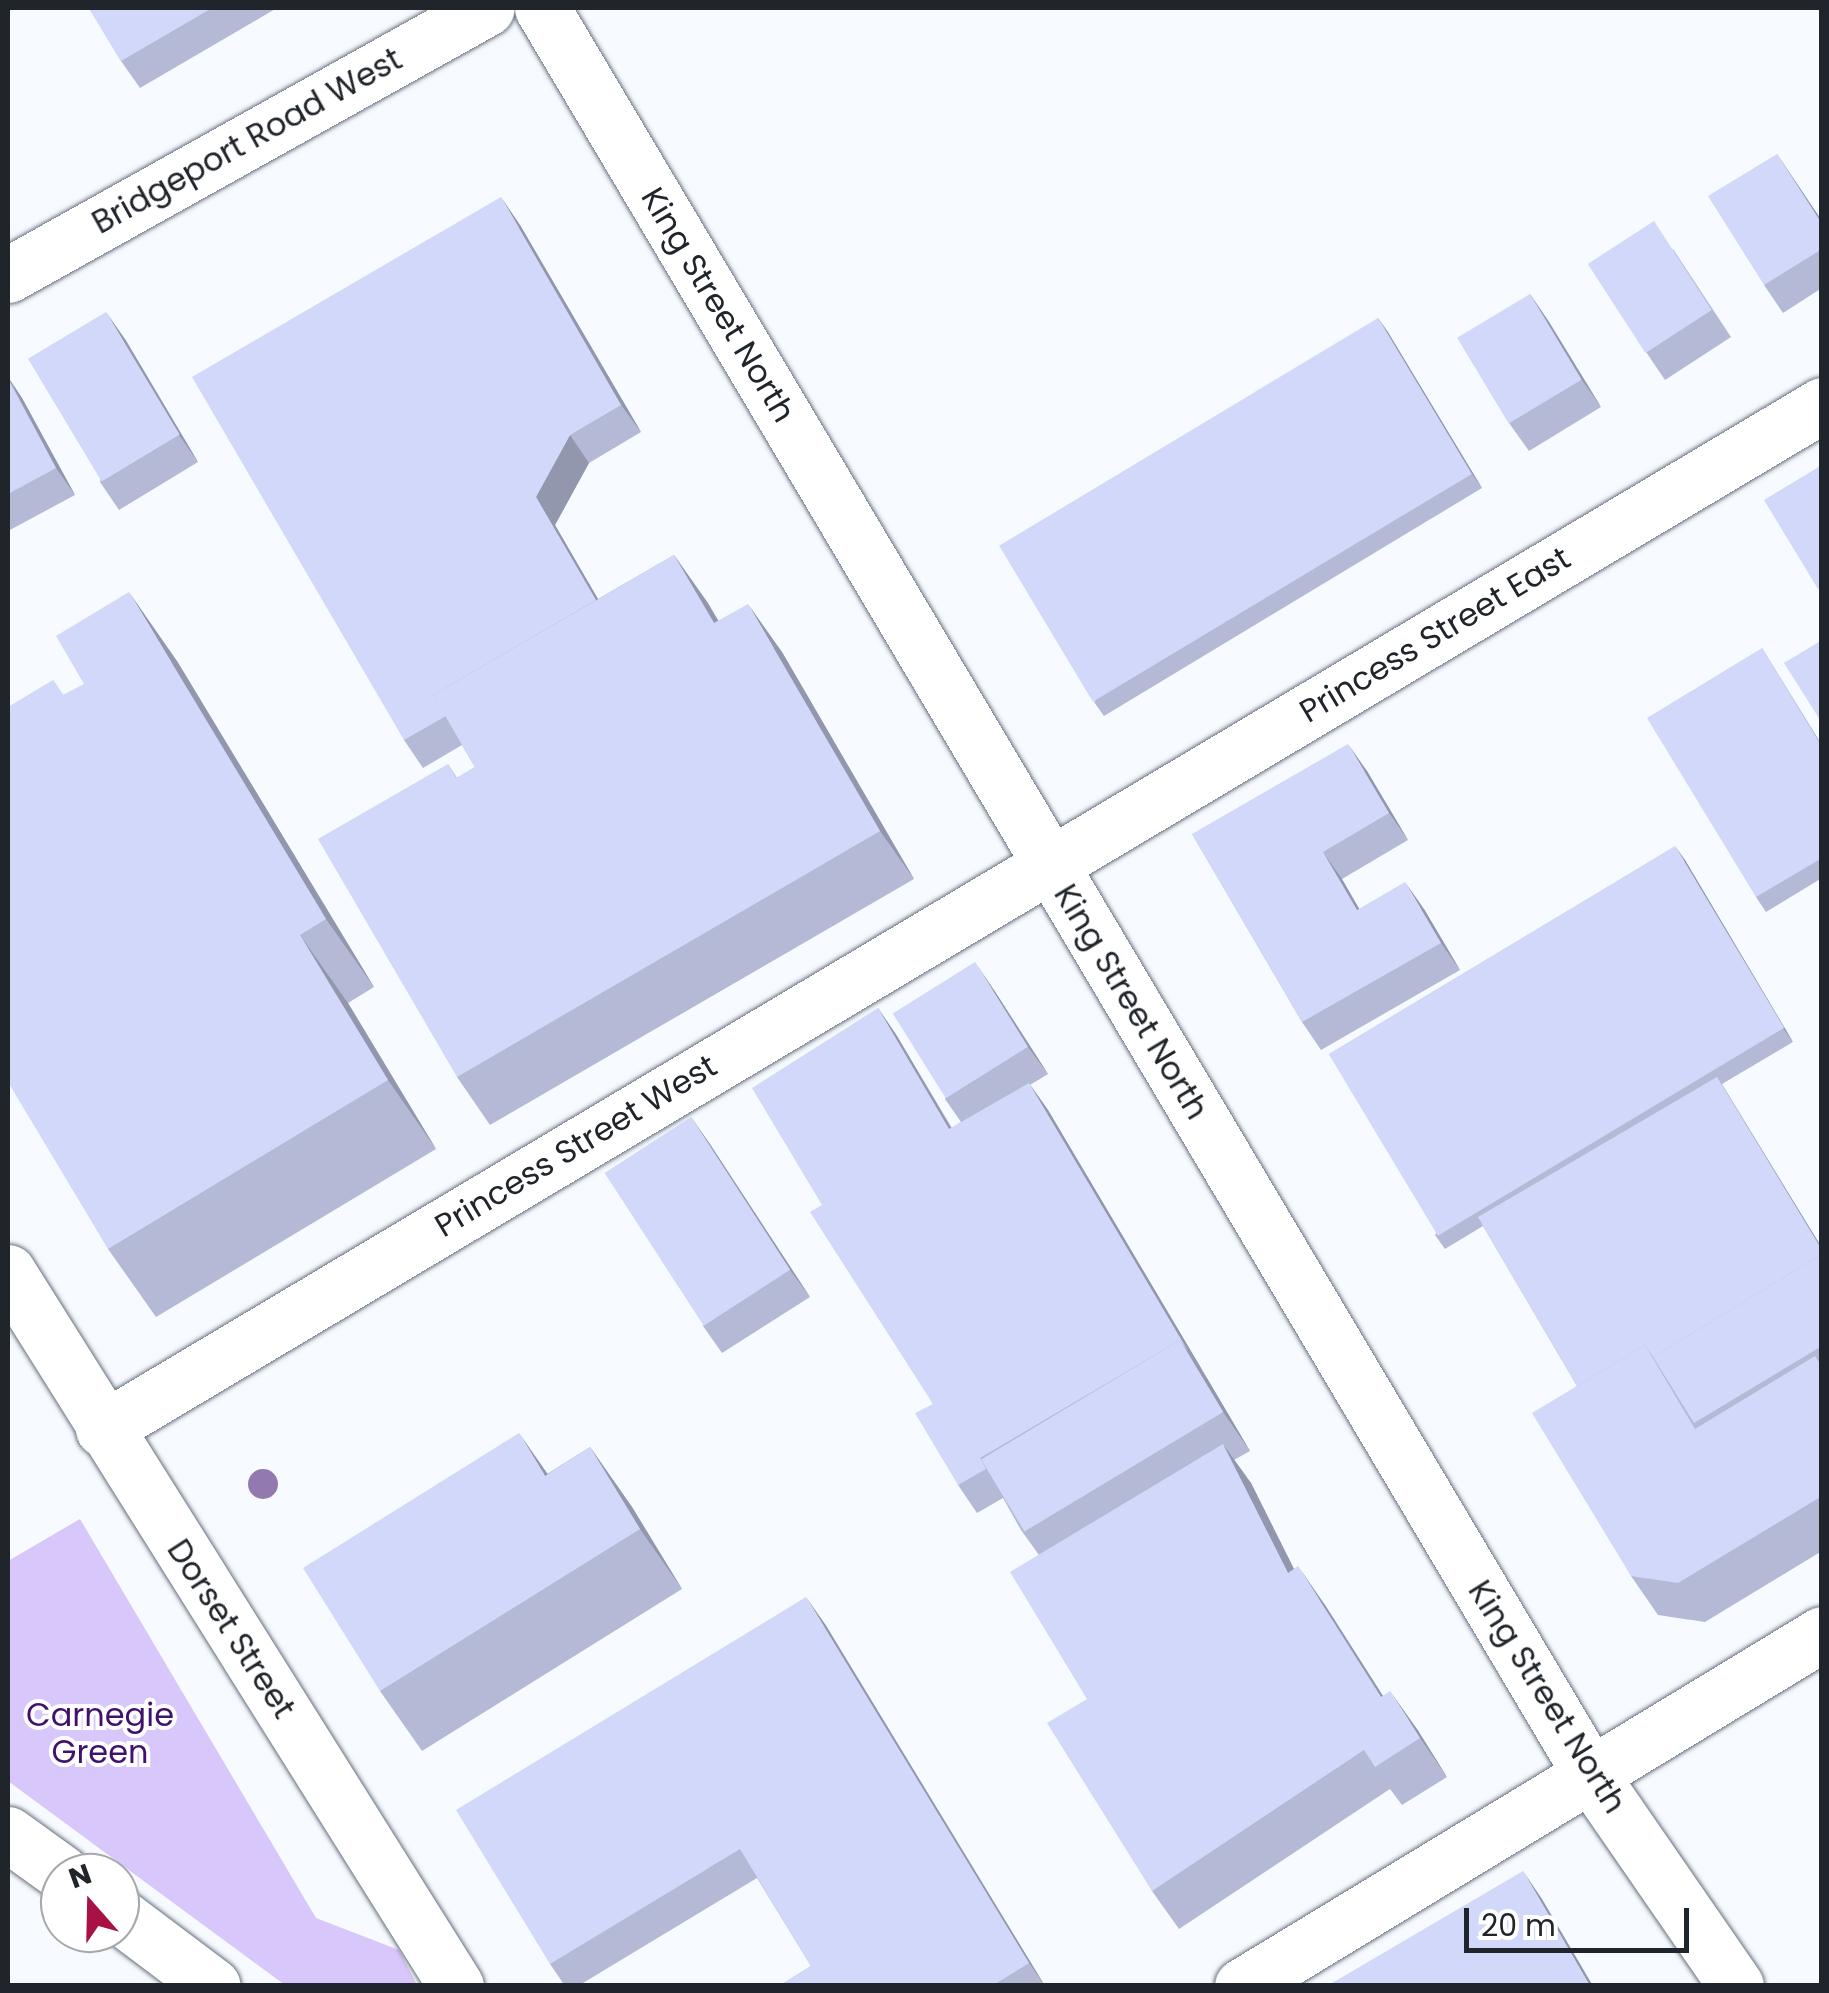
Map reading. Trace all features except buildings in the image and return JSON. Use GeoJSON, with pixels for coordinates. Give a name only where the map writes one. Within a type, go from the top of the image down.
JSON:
{"type":"FeatureCollection","features":[{"type":"Feature","properties":{"kind":"street","name":"Bridgeport Road West"},"geometry":{"type":"LineString","coordinates":[[8,275],[487,8]]}},
{"type":"Feature","properties":{"kind":"street","name":"King Street North"},"geometry":{"type":"LineString","coordinates":[[542,8],[1590,1774],[1736,1986]]}},
{"type":"Feature","properties":{"kind":"street","name":"Princess Street East"},"geometry":{"type":"LineString","coordinates":[[1048,862],[1822,405]]}},
{"type":"Feature","properties":{"kind":"street","name":"Princess Street West"},"geometry":{"type":"LineString","coordinates":[[103,1429],[1048,862]]}},
{"type":"Feature","properties":{"kind":"street","name":"Dorset Street"},"geometry":{"type":"LineString","coordinates":[[8,1272],[456,1986]]}},
{"type":"Feature","properties":{"kind":"street"},"geometry":{"type":"LineString","coordinates":[[1242,1986],[1822,1634]]}},
{"type":"Feature","properties":{"kind":"street"},"geometry":{"type":"LineString","coordinates":[[8,1834],[40,1857]]}},
{"type":"Feature","properties":{"kind":"street"},"geometry":{"type":"LineString","coordinates":[[140,1931],[213,1986]]}},
{"type":"Feature","properties":{"kind":"green space","name":"Carnegie Green"},"geometry":{"type":"Polygon","coordinates":[[[80,1519],[316,1918],[399,1950],[417,1985],[285,1985],[140,1878],[140,1853],[106,1853],[8,1781],[8,1561],[80,1519]]]}}]}
